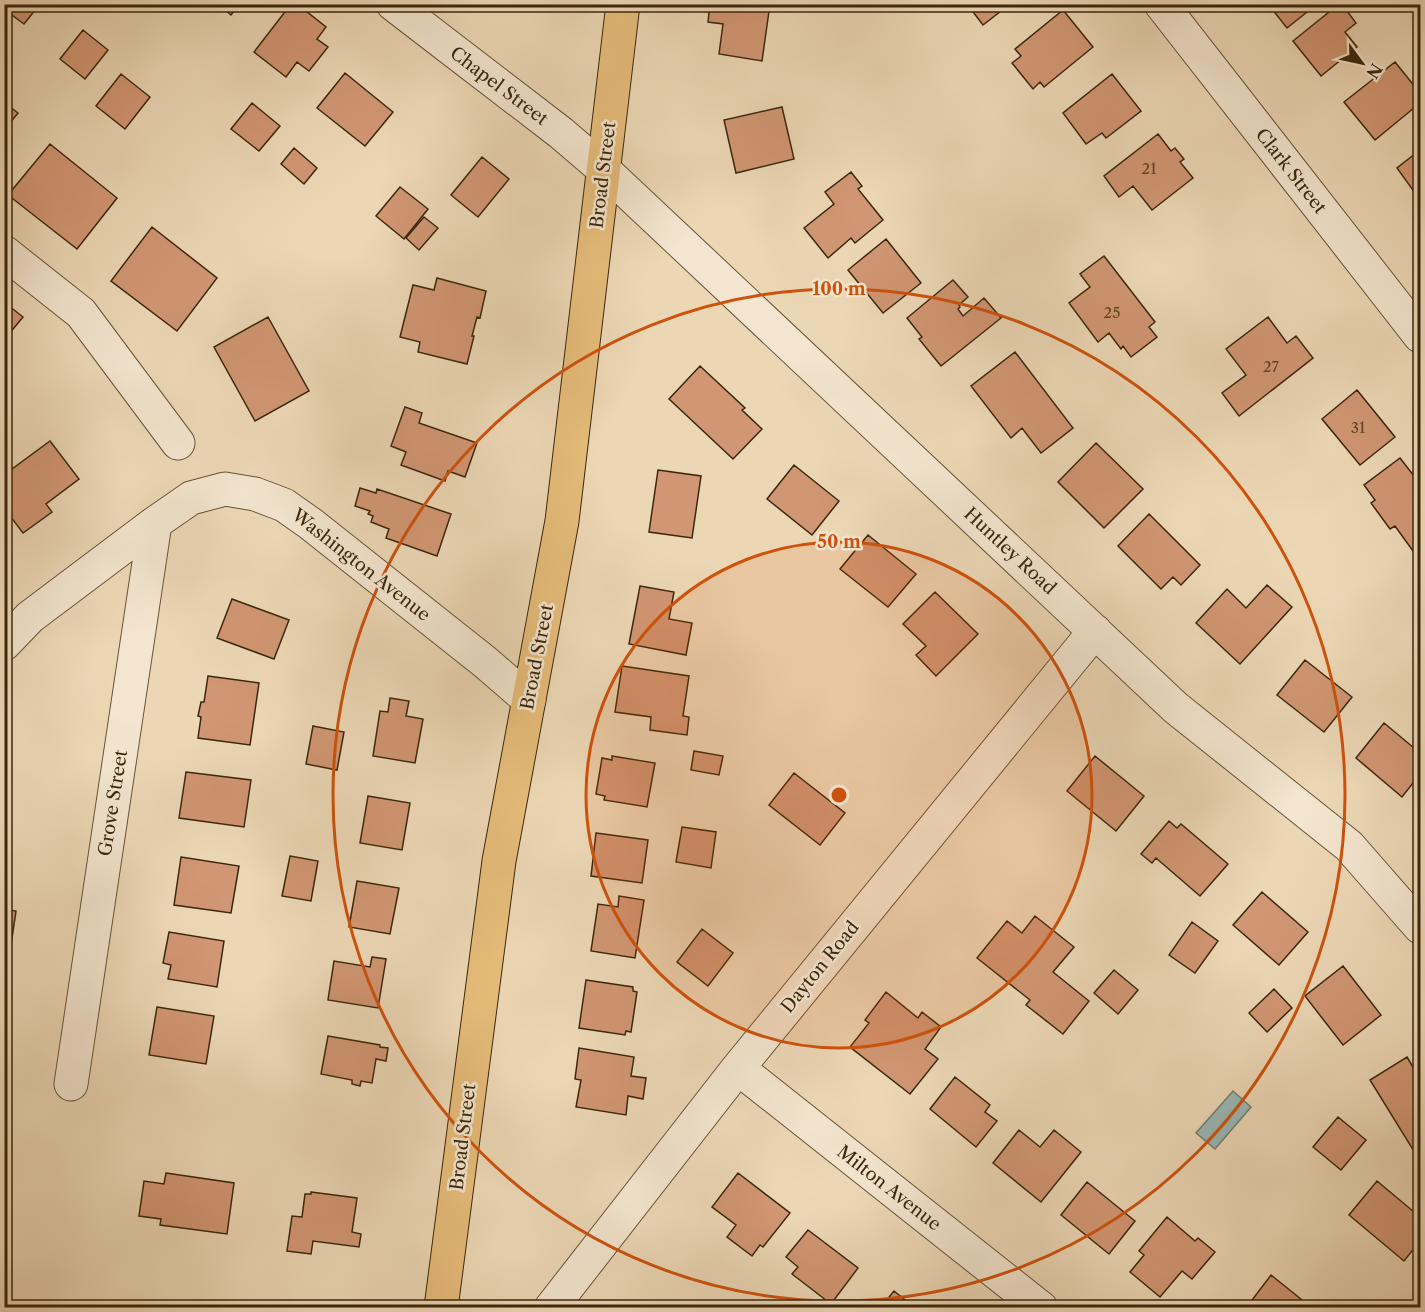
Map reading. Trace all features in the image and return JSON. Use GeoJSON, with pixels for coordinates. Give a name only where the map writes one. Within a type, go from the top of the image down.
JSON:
{"type":"FeatureCollection","features":[{"type":"Feature","properties":{"kind":"main road","name":"Broad Street"},"geometry":{"type":"LineString","coordinates":[[441,1308],[499,861],[562,521],[623,4]]}},
{"type":"Feature","properties":{"kind":"street","name":"Chapel Street"},"geometry":{"type":"LineString","coordinates":[[393,4],[561,133],[603,170]]}},
{"type":"Feature","properties":{"kind":"street","name":"Clark Street"},"geometry":{"type":"LineString","coordinates":[[1161,4],[1420,336]]}},
{"type":"Feature","properties":{"kind":"street","name":"Huntley Road"},"geometry":{"type":"LineString","coordinates":[[603,170],[1176,708],[1349,846],[1420,927]]}},
{"type":"Feature","properties":{"kind":"street"},"geometry":{"type":"LineString","coordinates":[[4,252],[81,313],[178,443]]}},
{"type":"Feature","properties":{"kind":"street","name":"Washington Avenue"},"geometry":{"type":"LineString","coordinates":[[4,644],[30,617],[155,523],[191,498],[225,489],[255,494],[284,506],[311,524],[485,662],[529,700]]}},
{"type":"Feature","properties":{"kind":"street","name":"Grove Street"},"geometry":{"type":"LineString","coordinates":[[70,1084],[155,523]]}},
{"type":"Feature","properties":{"kind":"street","name":"Dayton Road"},"geometry":{"type":"LineString","coordinates":[[551,1308],[738,1068],[1095,631]]}},
{"type":"Feature","properties":{"kind":"street","name":"Milton Avenue"},"geometry":{"type":"LineString","coordinates":[[738,1068],[1041,1308]]}},
{"type":"Feature","properties":{"kind":"water"},"geometry":{"type":"Polygon","coordinates":[[[1233,1091],[1251,1107],[1215,1149],[1196,1133],[1233,1091]]]}},
{"type":"Feature","properties":{"kind":"building"},"geometry":{"type":"Polygon","coordinates":[[[4,4],[40,4],[24,24],[4,9],[4,4]]]}},
{"type":"Feature","properties":{"kind":"building"},"geometry":{"type":"Polygon","coordinates":[[[218,4],[240,4],[231,15],[218,4]]]}},
{"type":"Feature","properties":{"kind":"building"},"geometry":{"type":"Polygon","coordinates":[[[291,4],[297,4],[326,27],[317,39],[328,47],[309,71],[297,62],[286,77],[254,52],[291,4]]]}},
{"type":"Feature","properties":{"kind":"building"},"geometry":{"type":"Polygon","coordinates":[[[710,4],[770,4],[762,61],[719,54],[723,24],[708,22],[710,4]]]}},
{"type":"Feature","properties":{"kind":"building"},"geometry":{"type":"Polygon","coordinates":[[[967,4],[1010,4],[983,25],[967,4]]]}},
{"type":"Feature","properties":{"kind":"building"},"geometry":{"type":"Polygon","coordinates":[[[1268,4],[1317,4],[1287,28],[1268,4]]]}},
{"type":"Feature","properties":{"kind":"building"},"geometry":{"type":"Polygon","coordinates":[[[1339,4],[1342,4],[1356,23],[1345,32],[1357,47],[1321,76],[1293,41],[1339,4]]]}},
{"type":"Feature","properties":{"kind":"building"},"geometry":{"type":"Polygon","coordinates":[[[1063,10],[1093,47],[1044,87],[1040,82],[1033,89],[1012,63],[1021,56],[1015,49],[1063,10]]]}},
{"type":"Feature","properties":{"kind":"building"},"geometry":{"type":"Polygon","coordinates":[[[83,30],[108,50],[85,79],[60,59],[83,30]]]}},
{"type":"Feature","properties":{"kind":"building"},"geometry":{"type":"Polygon","coordinates":[[[1395,62],[1420,93],[1420,103],[1375,140],[1344,102],[1395,62]]]}},
{"type":"Feature","properties":{"kind":"building"},"geometry":{"type":"Polygon","coordinates":[[[345,73],[393,112],[365,146],[317,108],[345,73]]]}},
{"type":"Feature","properties":{"kind":"building"},"geometry":{"type":"Polygon","coordinates":[[[121,74],[150,97],[125,129],[96,106],[121,74]]]}},
{"type":"Feature","properties":{"kind":"building"},"geometry":{"type":"Polygon","coordinates":[[[1112,74],[1141,111],[1106,138],[1102,133],[1086,144],[1063,113],[1112,74]]]}},
{"type":"Feature","properties":{"kind":"building"},"geometry":{"type":"Polygon","coordinates":[[[4,102],[18,113],[4,130],[4,102]]]}},
{"type":"Feature","properties":{"kind":"building"},"geometry":{"type":"Polygon","coordinates":[[[252,103],[280,126],[259,151],[231,129],[252,103]]]}},
{"type":"Feature","properties":{"kind":"building"},"geometry":{"type":"Polygon","coordinates":[[[782,107],[794,159],[736,173],[724,120],[782,107]]]}},
{"type":"Feature","properties":{"kind":"building"},"geometry":{"type":"Polygon","coordinates":[[[1158,134],[1171,151],[1175,148],[1184,159],[1180,162],[1193,178],[1152,210],[1133,186],[1119,197],[1104,176],[1158,134]]]}},
{"type":"Feature","properties":{"kind":"building"},"geometry":{"type":"Polygon","coordinates":[[[50,144],[117,198],[77,249],[8,195],[50,144]]]}},
{"type":"Feature","properties":{"kind":"building"},"geometry":{"type":"Polygon","coordinates":[[[294,148],[317,168],[304,184],[281,164],[294,148]]]}},
{"type":"Feature","properties":{"kind":"building"},"geometry":{"type":"Polygon","coordinates":[[[1420,150],[1420,200],[1397,168],[1420,150]]]}},
{"type":"Feature","properties":{"kind":"building"},"geometry":{"type":"Polygon","coordinates":[[[482,157],[509,179],[478,217],[451,195],[482,157]]]}},
{"type":"Feature","properties":{"kind":"building"},"geometry":{"type":"Polygon","coordinates":[[[851,172],[862,186],[858,189],[883,220],[855,243],[851,238],[828,258],[804,228],[834,204],[825,192],[851,172]]]}},
{"type":"Feature","properties":{"kind":"building"},"geometry":{"type":"Polygon","coordinates":[[[400,187],[428,209],[404,239],[376,216],[400,187]]]}},
{"type":"Feature","properties":{"kind":"building"},"geometry":{"type":"Polygon","coordinates":[[[424,217],[438,228],[419,250],[406,238],[424,217]]]}},
{"type":"Feature","properties":{"kind":"building"},"geometry":{"type":"Polygon","coordinates":[[[152,227],[217,278],[177,331],[111,281],[152,227]]]}},
{"type":"Feature","properties":{"kind":"building"},"geometry":{"type":"Polygon","coordinates":[[[886,239],[921,283],[883,313],[848,270],[886,239]]]}},
{"type":"Feature","properties":{"kind":"building"},"geometry":{"type":"Polygon","coordinates":[[[1104,256],[1155,322],[1149,327],[1157,337],[1131,357],[1123,346],[1121,349],[1109,333],[1098,342],[1069,303],[1090,287],[1080,274],[1104,256]]]}},
{"type":"Feature","properties":{"kind":"building"},"geometry":{"type":"Polygon","coordinates":[[[437,278],[486,291],[480,318],[477,317],[472,336],[474,336],[467,364],[418,352],[420,342],[400,337],[413,285],[434,290],[437,278]]]}},
{"type":"Feature","properties":{"kind":"building"},"geometry":{"type":"Polygon","coordinates":[[[953,280],[968,297],[959,305],[958,309],[963,316],[984,298],[1001,318],[941,366],[919,339],[922,337],[907,318],[953,280]]]}},
{"type":"Feature","properties":{"kind":"building"},"geometry":{"type":"Polygon","coordinates":[[[4,302],[23,317],[4,340],[4,302]]]}},
{"type":"Feature","properties":{"kind":"building"},"geometry":{"type":"Polygon","coordinates":[[[268,317],[309,391],[255,421],[214,347],[268,317]]]}},
{"type":"Feature","properties":{"kind":"building"},"geometry":{"type":"Polygon","coordinates":[[[1268,317],[1287,343],[1296,336],[1313,358],[1239,416],[1222,393],[1246,375],[1226,349],[1268,317]]]}},
{"type":"Feature","properties":{"kind":"building"},"geometry":{"type":"Polygon","coordinates":[[[1015,352],[1073,428],[1041,453],[1022,428],[1011,438],[971,386],[1015,352]]]}},
{"type":"Feature","properties":{"kind":"building"},"geometry":{"type":"Polygon","coordinates":[[[700,366],[745,408],[742,410],[762,429],[733,459],[669,399],[700,366]]]}},
{"type":"Feature","properties":{"kind":"building"},"geometry":{"type":"Polygon","coordinates":[[[1357,390],[1395,437],[1360,465],[1322,419],[1357,390]]]}},
{"type":"Feature","properties":{"kind":"building"},"geometry":{"type":"Polygon","coordinates":[[[405,407],[422,413],[419,423],[477,443],[465,477],[448,471],[445,481],[401,465],[406,452],[391,446],[405,407]]]}},
{"type":"Feature","properties":{"kind":"building"},"geometry":{"type":"Polygon","coordinates":[[[50,441],[79,479],[46,504],[52,512],[23,533],[4,508],[4,475],[50,441]]]}},
{"type":"Feature","properties":{"kind":"building"},"geometry":{"type":"Polygon","coordinates":[[[1096,443],[1143,489],[1104,528],[1058,482],[1096,443]]]}},
{"type":"Feature","properties":{"kind":"building"},"geometry":{"type":"Polygon","coordinates":[[[1400,458],[1414,476],[1420,472],[1420,546],[1413,551],[1395,526],[1390,529],[1371,503],[1375,500],[1364,485],[1400,458]]]}},
{"type":"Feature","properties":{"kind":"building"},"geometry":{"type":"Polygon","coordinates":[[[794,465],[839,501],[812,535],[767,499],[794,465]]]}},
{"type":"Feature","properties":{"kind":"building"},"geometry":{"type":"Polygon","coordinates":[[[658,470],[701,476],[692,538],[649,532],[658,470]]]}},
{"type":"Feature","properties":{"kind":"building"},"geometry":{"type":"Polygon","coordinates":[[[360,488],[376,493],[377,489],[451,514],[437,556],[386,538],[389,529],[371,522],[373,516],[368,514],[370,511],[355,506],[360,488]]]}},
{"type":"Feature","properties":{"kind":"building"},"geometry":{"type":"Polygon","coordinates":[[[1149,514],[1200,565],[1181,585],[1173,577],[1161,589],[1118,546],[1149,514]]]}},
{"type":"Feature","properties":{"kind":"building"},"geometry":{"type":"Polygon","coordinates":[[[868,535],[916,574],[888,607],[840,569],[868,535]]]}},
{"type":"Feature","properties":{"kind":"building"},"geometry":{"type":"Polygon","coordinates":[[[1267,585],[1292,607],[1240,664],[1196,623],[1227,589],[1246,608],[1267,585]]]}},
{"type":"Feature","properties":{"kind":"building"},"geometry":{"type":"Polygon","coordinates":[[[640,586],[674,592],[669,619],[692,623],[686,655],[629,644],[640,586]]]}},
{"type":"Feature","properties":{"kind":"building"},"geometry":{"type":"Polygon","coordinates":[[[935,592],[978,634],[936,676],[916,655],[926,646],[903,624],[935,592]]]}},
{"type":"Feature","properties":{"kind":"building"},"geometry":{"type":"Polygon","coordinates":[[[232,599],[289,620],[274,659],[217,638],[232,599]]]}},
{"type":"Feature","properties":{"kind":"building"},"geometry":{"type":"Polygon","coordinates":[[[1305,660],[1352,697],[1324,732],[1277,695],[1305,660]]]}},
{"type":"Feature","properties":{"kind":"building"},"geometry":{"type":"Polygon","coordinates":[[[622,666],[689,676],[683,716],[689,717],[687,735],[650,730],[651,717],[615,712],[622,666]]]}},
{"type":"Feature","properties":{"kind":"building"},"geometry":{"type":"Polygon","coordinates":[[[208,676],[259,683],[250,745],[198,738],[201,717],[198,716],[201,702],[204,702],[208,676]]]}},
{"type":"Feature","properties":{"kind":"building"},"geometry":{"type":"Polygon","coordinates":[[[390,698],[409,701],[406,716],[423,719],[415,763],[373,756],[380,711],[388,712],[390,698]]]}},
{"type":"Feature","properties":{"kind":"building"},"geometry":{"type":"Polygon","coordinates":[[[1384,723],[1420,753],[1420,774],[1402,797],[1356,758],[1384,723]]]}},
{"type":"Feature","properties":{"kind":"building"},"geometry":{"type":"Polygon","coordinates":[[[313,726],[344,732],[337,770],[306,764],[313,726]]]}},
{"type":"Feature","properties":{"kind":"building"},"geometry":{"type":"Polygon","coordinates":[[[694,751],[723,756],[719,775],[691,770],[694,751]]]}},
{"type":"Feature","properties":{"kind":"building"},"geometry":{"type":"Polygon","coordinates":[[[612,756],[655,763],[647,807],[604,800],[605,796],[596,794],[602,758],[612,760],[612,756]]]}},
{"type":"Feature","properties":{"kind":"building"},"geometry":{"type":"Polygon","coordinates":[[[1095,756],[1144,796],[1116,831],[1067,791],[1095,756]]]}},
{"type":"Feature","properties":{"kind":"building"},"geometry":{"type":"Polygon","coordinates":[[[186,772],[251,780],[244,827],[179,818],[186,772]]]}},
{"type":"Feature","properties":{"kind":"building"},"geometry":{"type":"Polygon","coordinates":[[[794,773],[845,813],[820,845],[769,805],[794,773]]]}},
{"type":"Feature","properties":{"kind":"building"},"geometry":{"type":"Polygon","coordinates":[[[368,796],[410,803],[402,850],[360,843],[368,796]]]}},
{"type":"Feature","properties":{"kind":"building"},"geometry":{"type":"Polygon","coordinates":[[[1169,821],[1177,828],[1181,824],[1228,864],[1200,896],[1156,858],[1152,863],[1141,854],[1169,821]]]}},
{"type":"Feature","properties":{"kind":"building"},"geometry":{"type":"Polygon","coordinates":[[[682,827],[716,832],[711,868],[676,862],[682,827]]]}},
{"type":"Feature","properties":{"kind":"building"},"geometry":{"type":"Polygon","coordinates":[[[596,833],[648,840],[642,883],[591,876],[596,833]]]}},
{"type":"Feature","properties":{"kind":"building"},"geometry":{"type":"Polygon","coordinates":[[[290,856],[318,861],[311,901],[282,896],[290,856]]]}},
{"type":"Feature","properties":{"kind":"building"},"geometry":{"type":"Polygon","coordinates":[[[181,857],[239,866],[231,913],[174,905],[181,857]]]}},
{"type":"Feature","properties":{"kind":"building"},"geometry":{"type":"Polygon","coordinates":[[[357,881],[399,888],[390,934],[349,927],[357,881]]]}},
{"type":"Feature","properties":{"kind":"building"},"geometry":{"type":"Polygon","coordinates":[[[1262,892],[1308,932],[1279,965],[1233,925],[1262,892]]]}},
{"type":"Feature","properties":{"kind":"building"},"geometry":{"type":"Polygon","coordinates":[[[619,896],[644,900],[635,958],[591,951],[598,904],[618,907],[619,896]]]}},
{"type":"Feature","properties":{"kind":"building"},"geometry":{"type":"Polygon","coordinates":[[[4,909],[16,911],[7,972],[4,971],[4,909]]]}},
{"type":"Feature","properties":{"kind":"building"},"geometry":{"type":"Polygon","coordinates":[[[1035,916],[1074,947],[1053,972],[1089,1001],[1063,1034],[1026,1005],[1030,1000],[977,958],[1007,921],[1022,933],[1035,916]]]}},
{"type":"Feature","properties":{"kind":"building"},"geometry":{"type":"Polygon","coordinates":[[[1192,922],[1218,941],[1195,973],[1169,955],[1192,922]]]}},
{"type":"Feature","properties":{"kind":"building"},"geometry":{"type":"Polygon","coordinates":[[[702,929],[733,953],[708,986],[677,962],[702,929]]]}},
{"type":"Feature","properties":{"kind":"building"},"geometry":{"type":"Polygon","coordinates":[[[169,932],[224,941],[217,987],[168,979],[171,965],[163,963],[169,932]]]}},
{"type":"Feature","properties":{"kind":"building"},"geometry":{"type":"Polygon","coordinates":[[[372,957],[386,959],[378,1008],[328,1000],[334,961],[370,967],[372,957]]]}},
{"type":"Feature","properties":{"kind":"building"},"geometry":{"type":"Polygon","coordinates":[[[1343,966],[1381,1015],[1343,1045],[1305,996],[1343,966]]]}},
{"type":"Feature","properties":{"kind":"building"},"geometry":{"type":"Polygon","coordinates":[[[1114,970],[1138,990],[1118,1014],[1094,993],[1114,970]]]}},
{"type":"Feature","properties":{"kind":"building"},"geometry":{"type":"Polygon","coordinates":[[[586,980],[633,987],[633,991],[637,992],[631,1032],[626,1031],[625,1035],[579,1028],[586,980]]]}},
{"type":"Feature","properties":{"kind":"building"},"geometry":{"type":"Polygon","coordinates":[[[1274,989],[1292,1008],[1267,1032],[1249,1013],[1274,989]]]}},
{"type":"Feature","properties":{"kind":"building"},"geometry":{"type":"Polygon","coordinates":[[[886,992],[918,1018],[922,1012],[941,1027],[925,1049],[938,1059],[910,1094],[850,1047],[869,1023],[865,1020],[886,992]]]}},
{"type":"Feature","properties":{"kind":"building"},"geometry":{"type":"Polygon","coordinates":[[[157,1007],[214,1016],[206,1064],[149,1055],[157,1007]]]}},
{"type":"Feature","properties":{"kind":"building"},"geometry":{"type":"Polygon","coordinates":[[[328,1036],[388,1048],[386,1061],[376,1059],[372,1083],[361,1081],[360,1086],[352,1084],[352,1080],[321,1074],[328,1036]]]}},
{"type":"Feature","properties":{"kind":"building"},"geometry":{"type":"Polygon","coordinates":[[[579,1048],[634,1057],[631,1076],[646,1078],[643,1099],[628,1096],[626,1115],[576,1107],[581,1080],[575,1079],[579,1048]]]}},
{"type":"Feature","properties":{"kind":"building"},"geometry":{"type":"Polygon","coordinates":[[[1407,1057],[1420,1079],[1420,1150],[1415,1153],[1370,1080],[1407,1057]]]}},
{"type":"Feature","properties":{"kind":"building"},"geometry":{"type":"Polygon","coordinates":[[[955,1077],[990,1105],[985,1112],[997,1121],[976,1147],[930,1109],[955,1077]]]}},
{"type":"Feature","properties":{"kind":"building"},"geometry":{"type":"Polygon","coordinates":[[[1338,1117],[1366,1140],[1341,1170],[1313,1147],[1338,1117]]]}},
{"type":"Feature","properties":{"kind":"building"},"geometry":{"type":"Polygon","coordinates":[[[1019,1130],[1040,1147],[1054,1130],[1081,1152],[1041,1202],[993,1163],[1019,1130]]]}},
{"type":"Feature","properties":{"kind":"building"},"geometry":{"type":"Polygon","coordinates":[[[166,1173],[234,1183],[227,1234],[160,1225],[161,1219],[139,1216],[144,1181],[164,1184],[166,1173]]]}},
{"type":"Feature","properties":{"kind":"building"},"geometry":{"type":"Polygon","coordinates":[[[738,1173],[790,1213],[763,1247],[760,1245],[752,1256],[727,1237],[736,1225],[712,1207],[738,1173]]]}},
{"type":"Feature","properties":{"kind":"building"},"geometry":{"type":"Polygon","coordinates":[[[1377,1181],[1420,1217],[1420,1241],[1404,1261],[1349,1215],[1377,1181]]]}},
{"type":"Feature","properties":{"kind":"building"},"geometry":{"type":"Polygon","coordinates":[[[1087,1182],[1135,1221],[1109,1254],[1061,1215],[1087,1182]]]}},
{"type":"Feature","properties":{"kind":"building"},"geometry":{"type":"Polygon","coordinates":[[[311,1192],[357,1198],[352,1232],[361,1234],[359,1247],[313,1241],[311,1254],[287,1251],[292,1216],[302,1217],[305,1194],[311,1194],[311,1192]]]}},
{"type":"Feature","properties":{"kind":"building"},"geometry":{"type":"Polygon","coordinates":[[[1167,1217],[1195,1241],[1198,1238],[1215,1252],[1192,1279],[1182,1271],[1160,1297],[1130,1272],[1144,1255],[1139,1251],[1167,1217]]]}},
{"type":"Feature","properties":{"kind":"building"},"geometry":{"type":"Polygon","coordinates":[[[808,1230],[858,1268],[831,1304],[792,1274],[798,1267],[786,1257],[808,1230]]]}},
{"type":"Feature","properties":{"kind":"building"},"geometry":{"type":"Polygon","coordinates":[[[1271,1275],[1312,1308],[1246,1308],[1271,1275]]]}},
{"type":"Feature","properties":{"kind":"building"},"geometry":{"type":"Polygon","coordinates":[[[894,1291],[915,1308],[880,1308],[894,1291]]]}}]}
